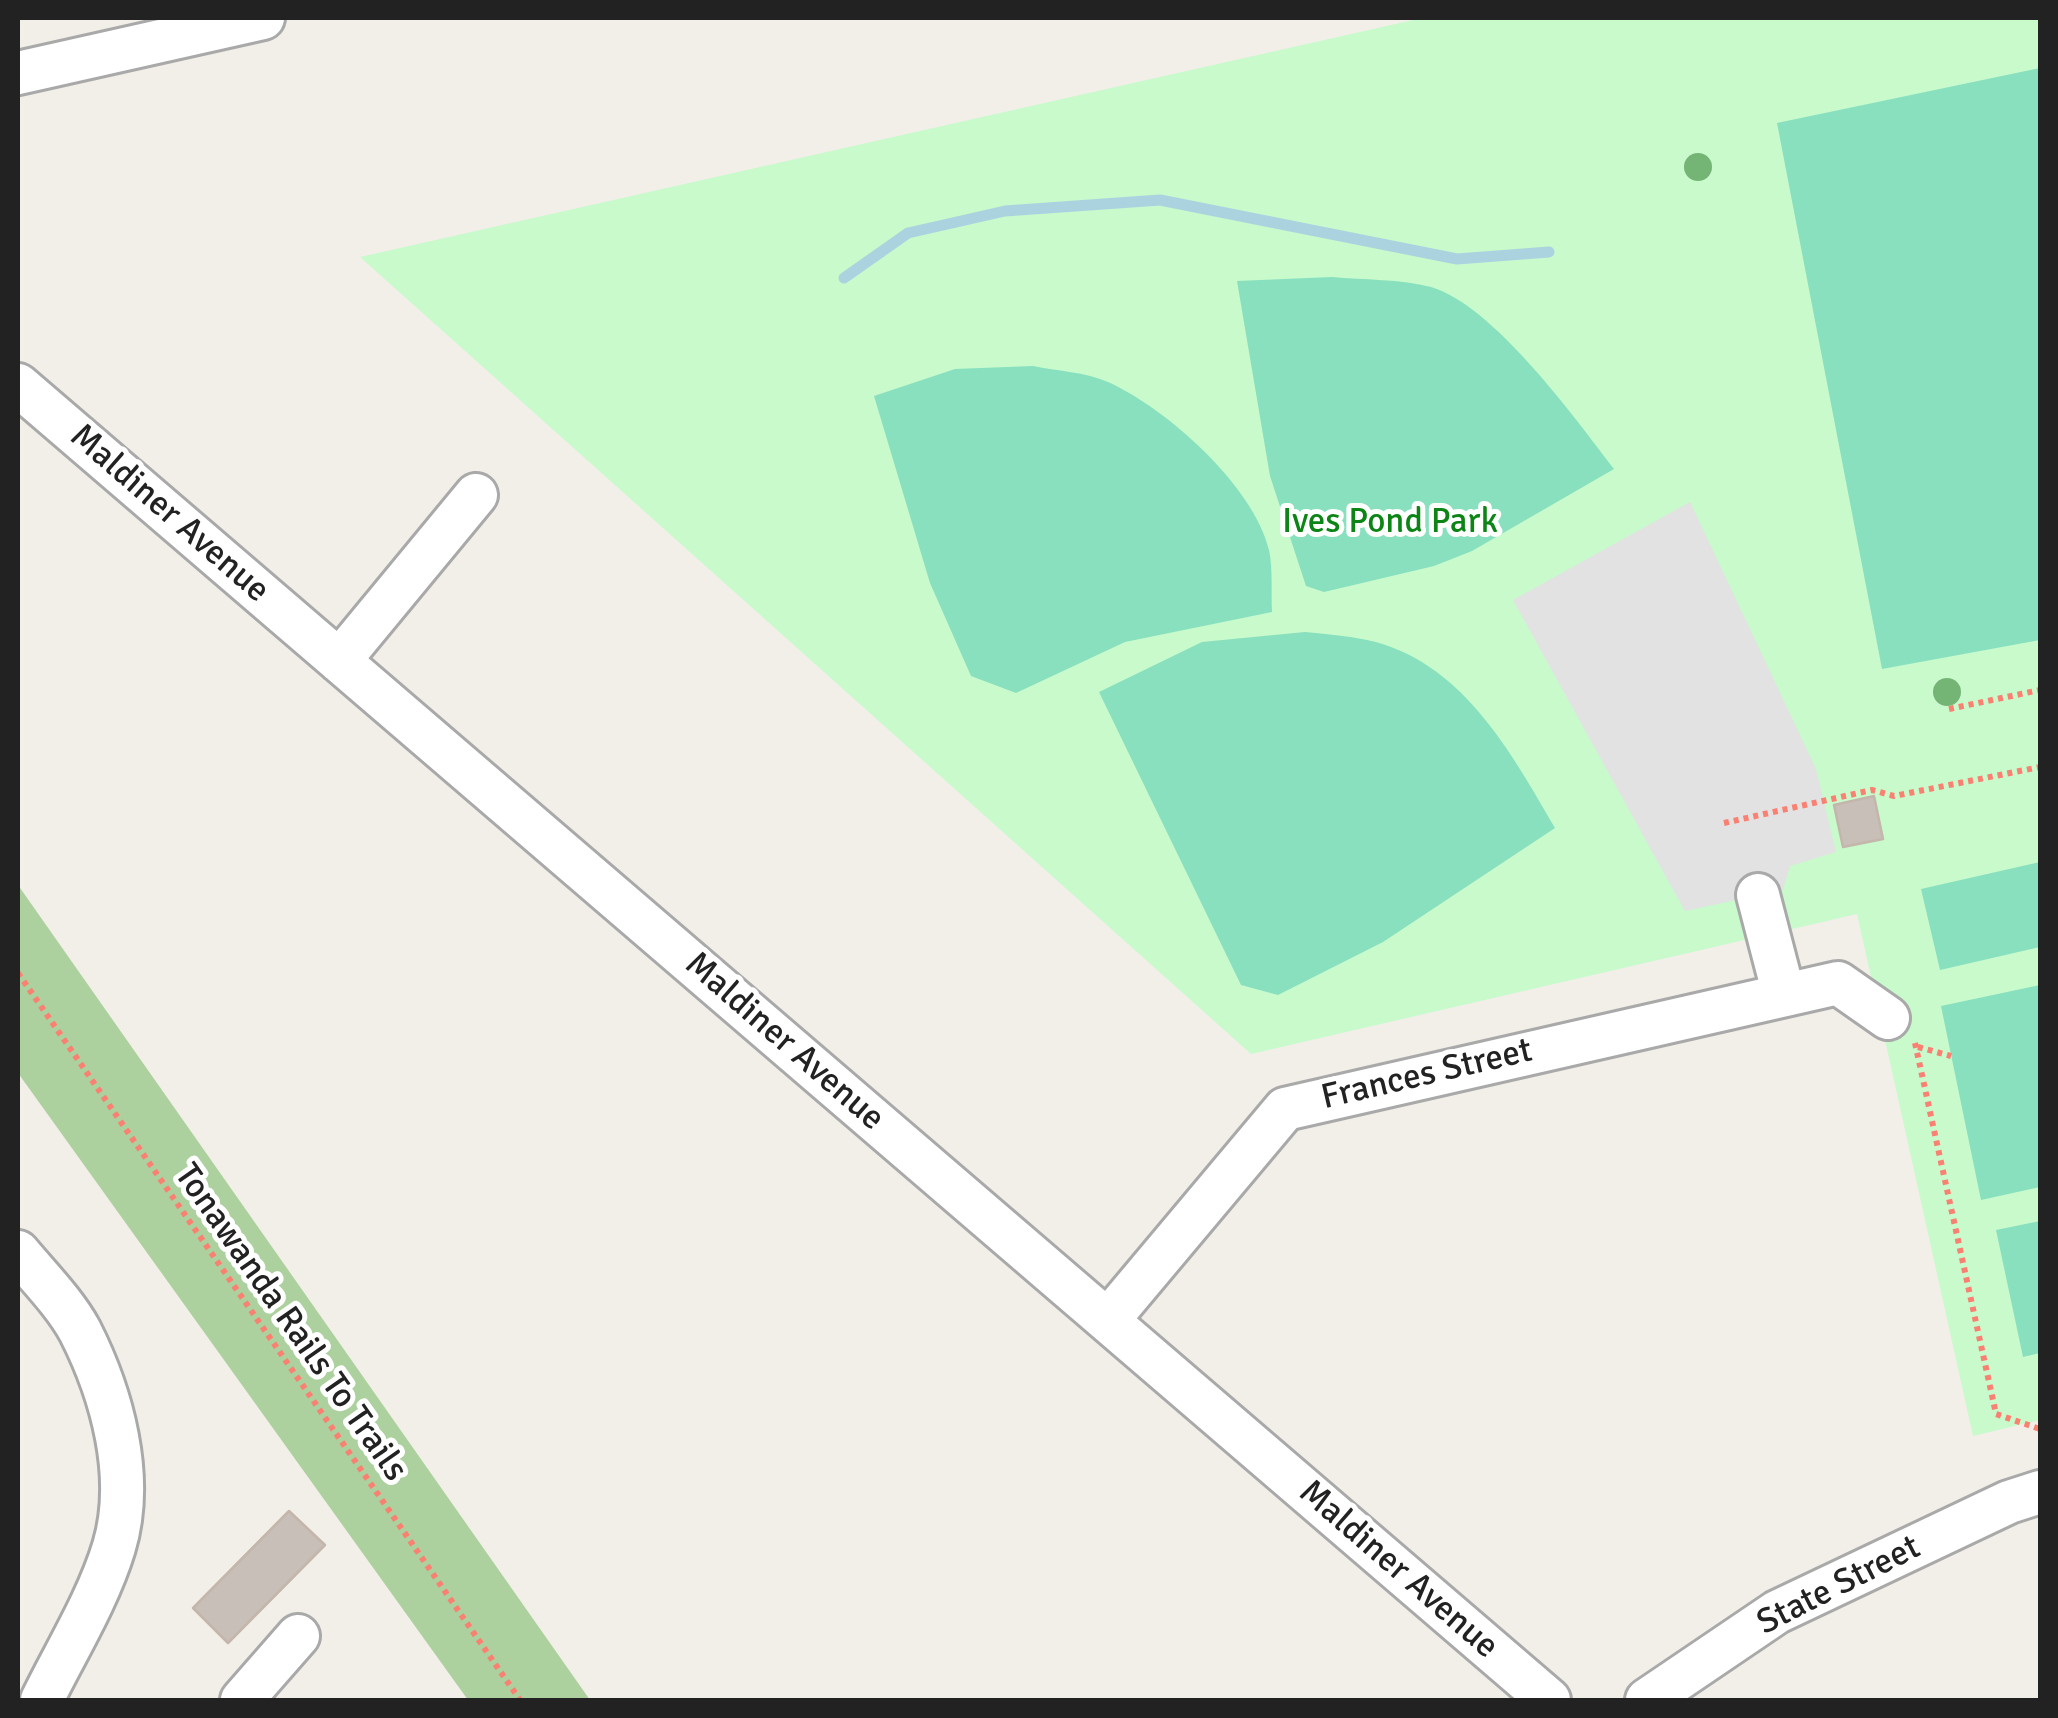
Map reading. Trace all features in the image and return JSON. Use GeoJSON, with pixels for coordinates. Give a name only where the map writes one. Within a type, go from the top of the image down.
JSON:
{"type":"FeatureCollection","features":[{"type":"Feature","properties":{"kind":"street"},"geometry":{"type":"LineString","coordinates":[[18,73],[263,18]]}},
{"type":"Feature","properties":{"kind":"street","name":"Maldiner Avenue"},"geometry":{"type":"LineString","coordinates":[[18,385],[1549,1700]]}},
{"type":"Feature","properties":{"kind":"street"},"geometry":{"type":"LineString","coordinates":[[339,660],[476,495]]}},
{"type":"Feature","properties":{"kind":"street"},"geometry":{"type":"LineString","coordinates":[[1758,895],[1784,995]]}},
{"type":"Feature","properties":{"kind":"street","name":"Frances Street"},"geometry":{"type":"LineString","coordinates":[[1108,1320],[1285,1109],[1510,1045],[1838,984],[1903,1033]]}},
{"type":"Feature","properties":{"kind":"street"},"geometry":{"type":"LineString","coordinates":[[18,1252],[78,1328],[106,1392],[122,1473],[121,1520],[113,1550],[39,1700],[18,1684]]}},
{"type":"Feature","properties":{"kind":"street","name":"State Street"},"geometry":{"type":"LineString","coordinates":[[1647,1700],[1777,1612],[2009,1502],[2040,1492]]}},
{"type":"Feature","properties":{"kind":"street"},"geometry":{"type":"LineString","coordinates":[[242,1700],[298,1636]]}},
{"type":"Feature","properties":{"kind":"path"},"geometry":{"type":"LineString","coordinates":[[1949,709],[2040,690]]}},
{"type":"Feature","properties":{"kind":"path"},"geometry":{"type":"LineString","coordinates":[[1724,822],[1872,790],[1894,796],[2040,767]]}},
{"type":"Feature","properties":{"kind":"path","name":"Tonawanda Rails To Trails"},"geometry":{"type":"LineString","coordinates":[[18,973],[520,1700]]}},
{"type":"Feature","properties":{"kind":"path"},"geometry":{"type":"LineString","coordinates":[[1903,1033],[1951,1056]]}},
{"type":"Feature","properties":{"kind":"path"},"geometry":{"type":"LineString","coordinates":[[1903,1033],[1996,1414],[2040,1429]]}},
{"type":"Feature","properties":{"kind":"green space","name":"Ives Pond Park"},"geometry":{"type":"Polygon","coordinates":[[[1422,18],[2040,18],[2040,1420],[1973,1436],[1857,914],[1251,1054],[360,257],[1422,18]]]}},
{"type":"Feature","properties":{"kind":"green space"},"geometry":{"type":"Polygon","coordinates":[[[2040,68],[2040,640],[1882,669],[1777,123],[2040,68]]]}},
{"type":"Feature","properties":{"kind":"green space"},"geometry":{"type":"Polygon","coordinates":[[[1332,277],[1419,284],[1455,298],[1506,339],[1614,469],[1472,551],[1434,566],[1324,592],[1306,586],[1270,476],[1237,281],[1332,277]]]}},
{"type":"Feature","properties":{"kind":"green space"},"geometry":{"type":"Polygon","coordinates":[[[1033,366],[1108,382],[1156,410],[1205,452],[1246,500],[1260,525],[1270,557],[1272,612],[1125,642],[1016,693],[971,676],[930,583],[874,396],[955,369],[1033,366]]]}},
{"type":"Feature","properties":{"kind":"green space"},"geometry":{"type":"Polygon","coordinates":[[[1305,632],[1367,640],[1430,667],[1456,688],[1501,740],[1555,828],[1383,942],[1278,995],[1241,985],[1099,692],[1202,642],[1305,632]]]}},
{"type":"Feature","properties":{"kind":"green space"},"geometry":{"type":"Polygon","coordinates":[[[2040,862],[2040,947],[1940,970],[1921,889],[2040,862]]]}},
{"type":"Feature","properties":{"kind":"green space"},"geometry":{"type":"Polygon","coordinates":[[[18,885],[590,1700],[468,1700],[18,1073],[18,885]]]}},
{"type":"Feature","properties":{"kind":"green space"},"geometry":{"type":"Polygon","coordinates":[[[2040,985],[2040,1187],[1981,1200],[1941,1006],[2040,985]]]}},
{"type":"Feature","properties":{"kind":"green space"},"geometry":{"type":"Polygon","coordinates":[[[2040,1221],[2040,1353],[2023,1357],[1996,1230],[2040,1221]]]}},
{"type":"Feature","properties":{"kind":"shaded area"},"geometry":{"type":"Polygon","coordinates":[[[1690,502],[1816,769],[1836,852],[1790,866],[1783,890],[1685,911],[1513,600],[1690,502]]]}},
{"type":"Feature","properties":{"kind":"building"},"geometry":{"type":"Polygon","coordinates":[[[1874,796],[1883,839],[1843,847],[1834,805],[1874,796]]]}},
{"type":"Feature","properties":{"kind":"building"},"geometry":{"type":"Polygon","coordinates":[[[289,1511],[325,1545],[228,1643],[193,1608],[289,1511]]]}},
{"type":"Feature","properties":{"kind":"waterway"},"geometry":{"type":"LineString","coordinates":[[844,278],[908,233],[1005,211],[1160,200],[1457,259],[1549,252]]}}]}
